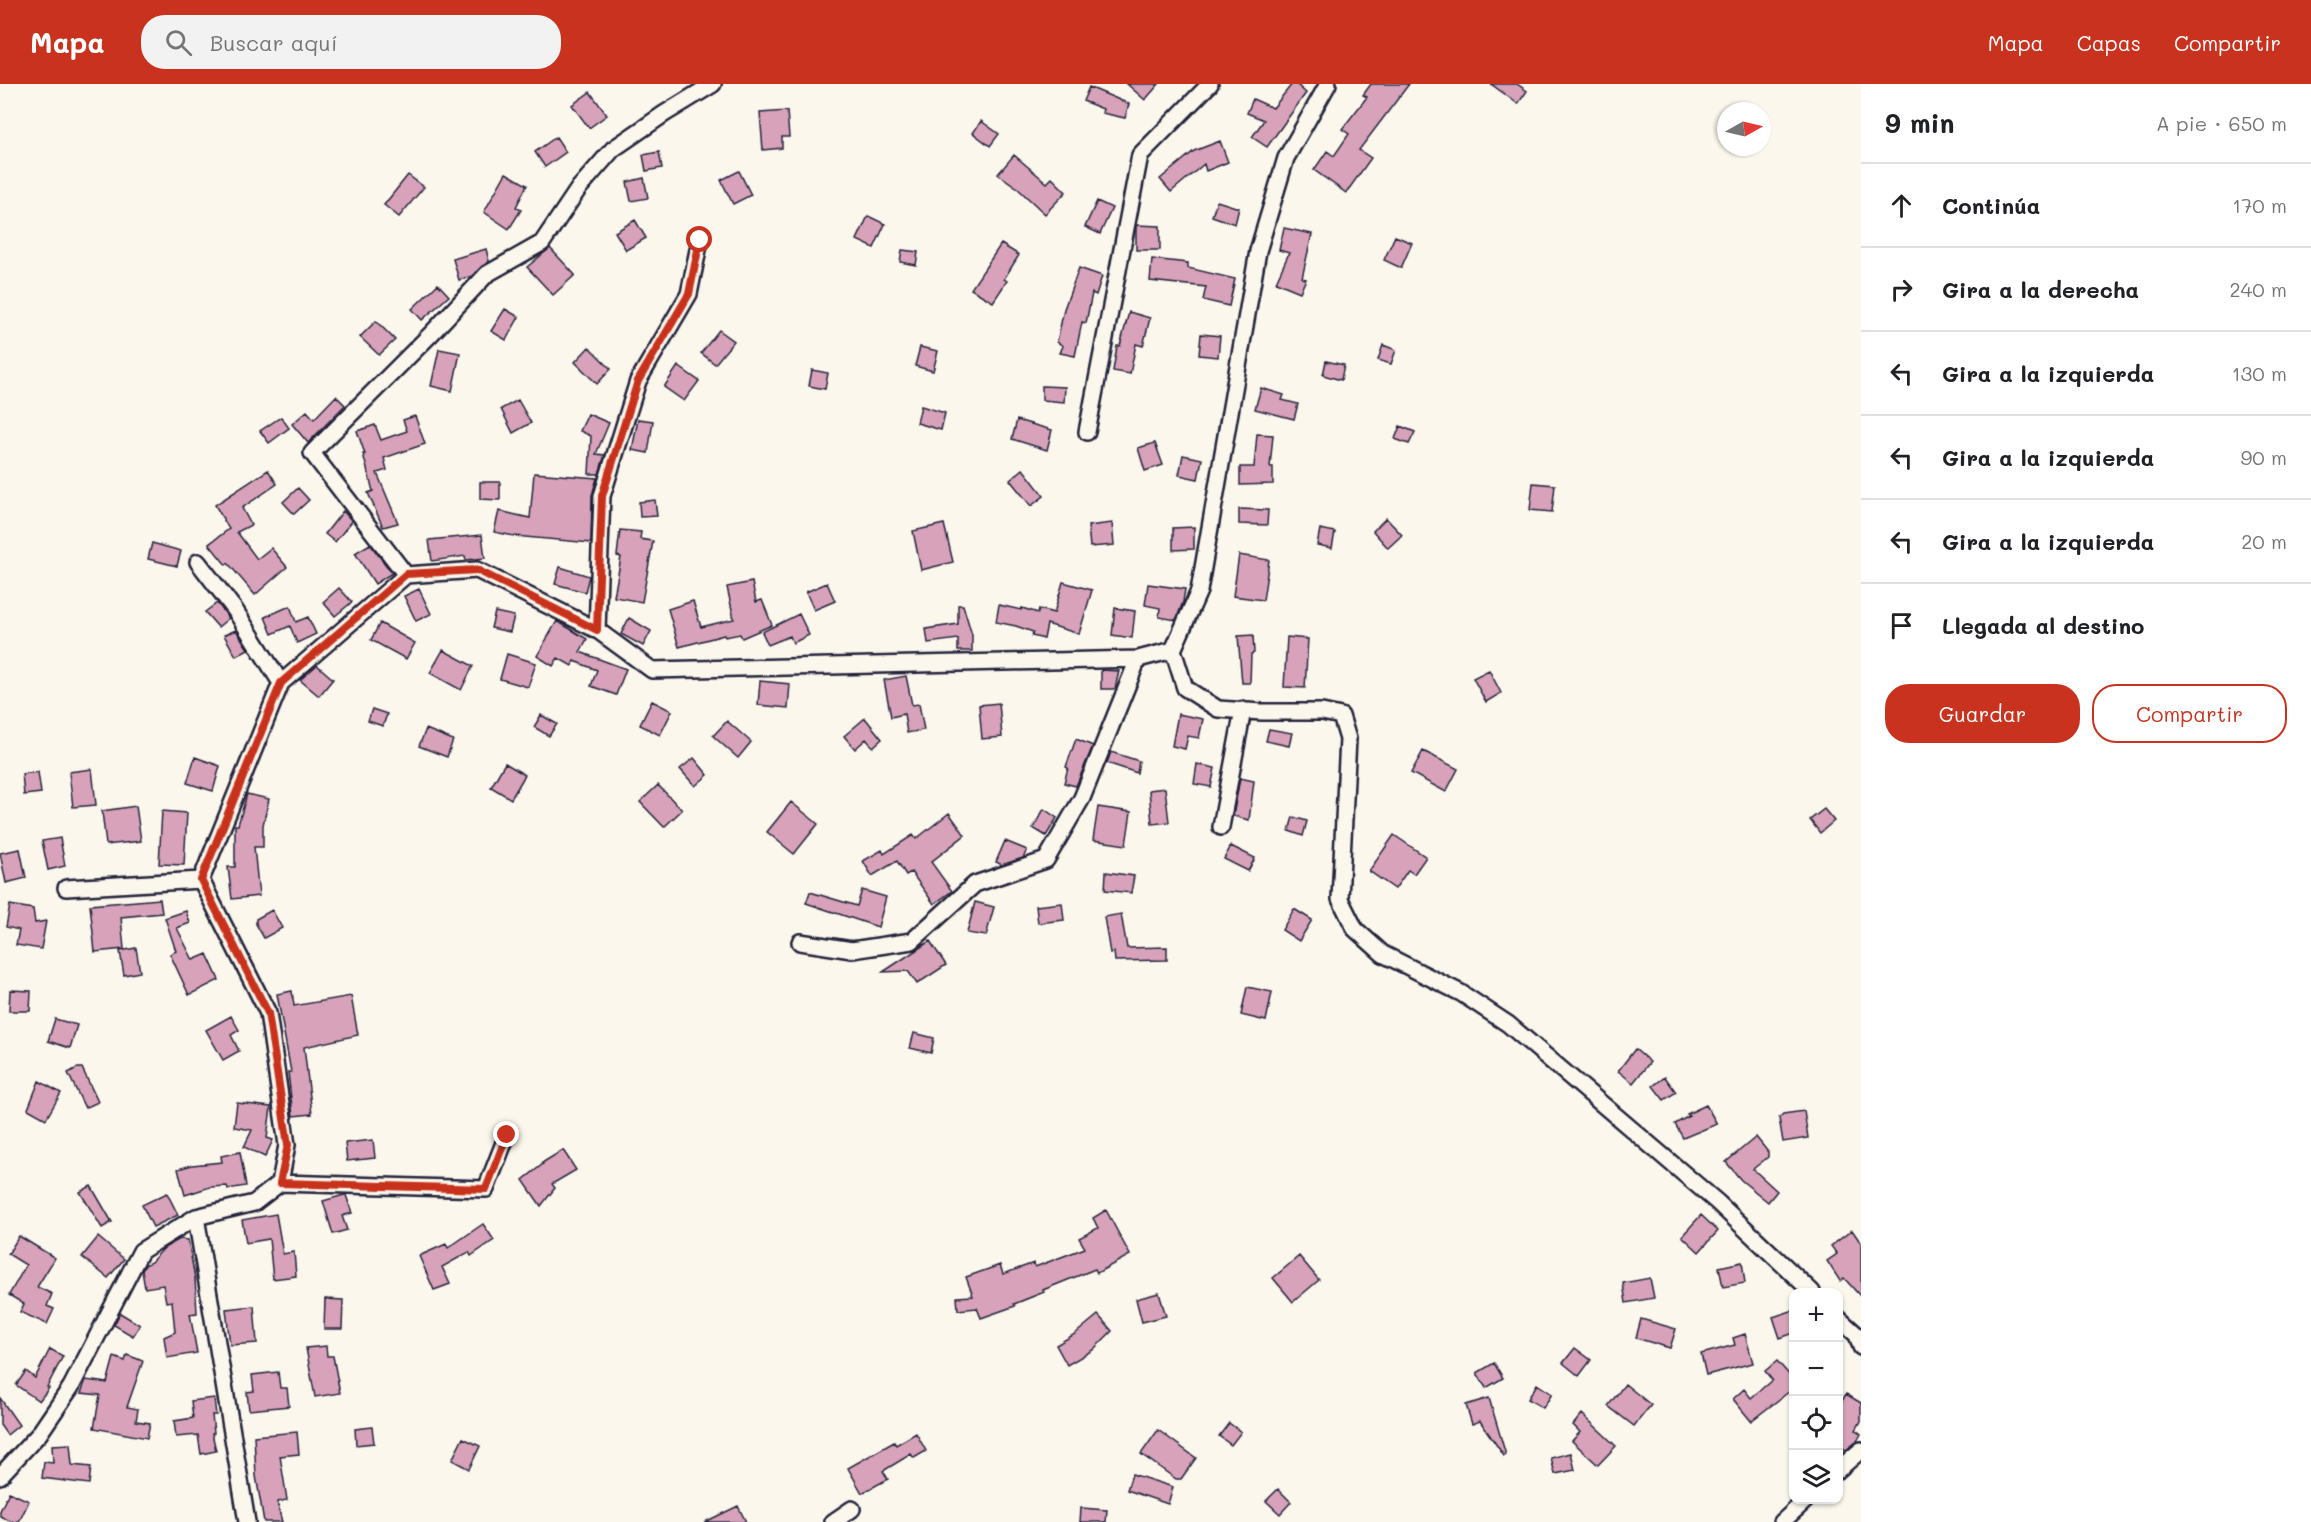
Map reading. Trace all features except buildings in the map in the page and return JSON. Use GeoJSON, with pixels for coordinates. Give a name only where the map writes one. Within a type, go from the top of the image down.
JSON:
{"type":"FeatureCollection","features":[{"type":"Feature","properties":{"kind":"street"},"geometry":{"type":"LineString","coordinates":[[406,574],[312,453],[488,274],[542,243],[579,188],[613,149],[713,84]]}},
{"type":"Feature","properties":{"kind":"street"},"geometry":{"type":"LineString","coordinates":[[1087,432],[1140,155],[1210,84]]}},
{"type":"Feature","properties":{"kind":"street"},"geometry":{"type":"LineString","coordinates":[[1328,84],[1286,158],[1258,251],[1199,591],[1173,650],[1185,688],[1218,709],[1322,712],[1341,716],[1348,739],[1340,899],[1355,929],[1383,954],[1461,993],[1508,1024],[1718,1202],[1807,1288]]}},
{"type":"Feature","properties":{"kind":"street"},"geometry":{"type":"LineString","coordinates":[[597,630],[602,496],[638,381],[689,294],[700,240]]}},
{"type":"Feature","properties":{"kind":"street"},"geometry":{"type":"LineString","coordinates":[[198,562],[235,610],[281,683]]}},
{"type":"Feature","properties":{"kind":"street"},"geometry":{"type":"LineString","coordinates":[[280,1183],[288,1145],[268,1013],[201,880],[281,683],[406,574],[477,570],[597,630],[652,670],[1138,659],[1173,650]]}},
{"type":"Feature","properties":{"kind":"street"},"geometry":{"type":"LineString","coordinates":[[800,942],[852,950],[912,941],[975,884],[1046,860],[1082,798],[1138,659]]}},
{"type":"Feature","properties":{"kind":"street"},"geometry":{"type":"LineString","coordinates":[[1221,827],[1244,710]]}},
{"type":"Feature","properties":{"kind":"street"},"geometry":{"type":"LineString","coordinates":[[66,888],[201,880]]}},
{"type":"Feature","properties":{"kind":"street"},"geometry":{"type":"LineString","coordinates":[[0,1476],[39,1434],[71,1387],[141,1251],[196,1217],[254,1203],[280,1183],[486,1189],[507,1135]]}},
{"type":"Feature","properties":{"kind":"street"},"geometry":{"type":"LineString","coordinates":[[196,1217],[247,1522]]}},
{"type":"Feature","properties":{"kind":"street"},"geometry":{"type":"LineString","coordinates":[[1843,1322],[1857,1335],[1861,1347]]}},
{"type":"Feature","properties":{"kind":"street"},"geometry":{"type":"LineString","coordinates":[[1843,1466],[1861,1450]]}},
{"type":"Feature","properties":{"kind":"street"},"geometry":{"type":"LineString","coordinates":[[1782,1522],[1802,1504]]}},
{"type":"Feature","properties":{"kind":"street"},"geometry":{"type":"LineString","coordinates":[[833,1522],[852,1509]]}},
{"type":"Feature","properties":{"kind":"route"},"geometry":{"type":"LineString","coordinates":[[507,1135],[486,1189],[280,1183],[288,1145],[268,1013],[201,880],[281,683],[406,574],[477,570],[597,630],[602,496],[638,381],[689,294],[700,240]]}}]}
